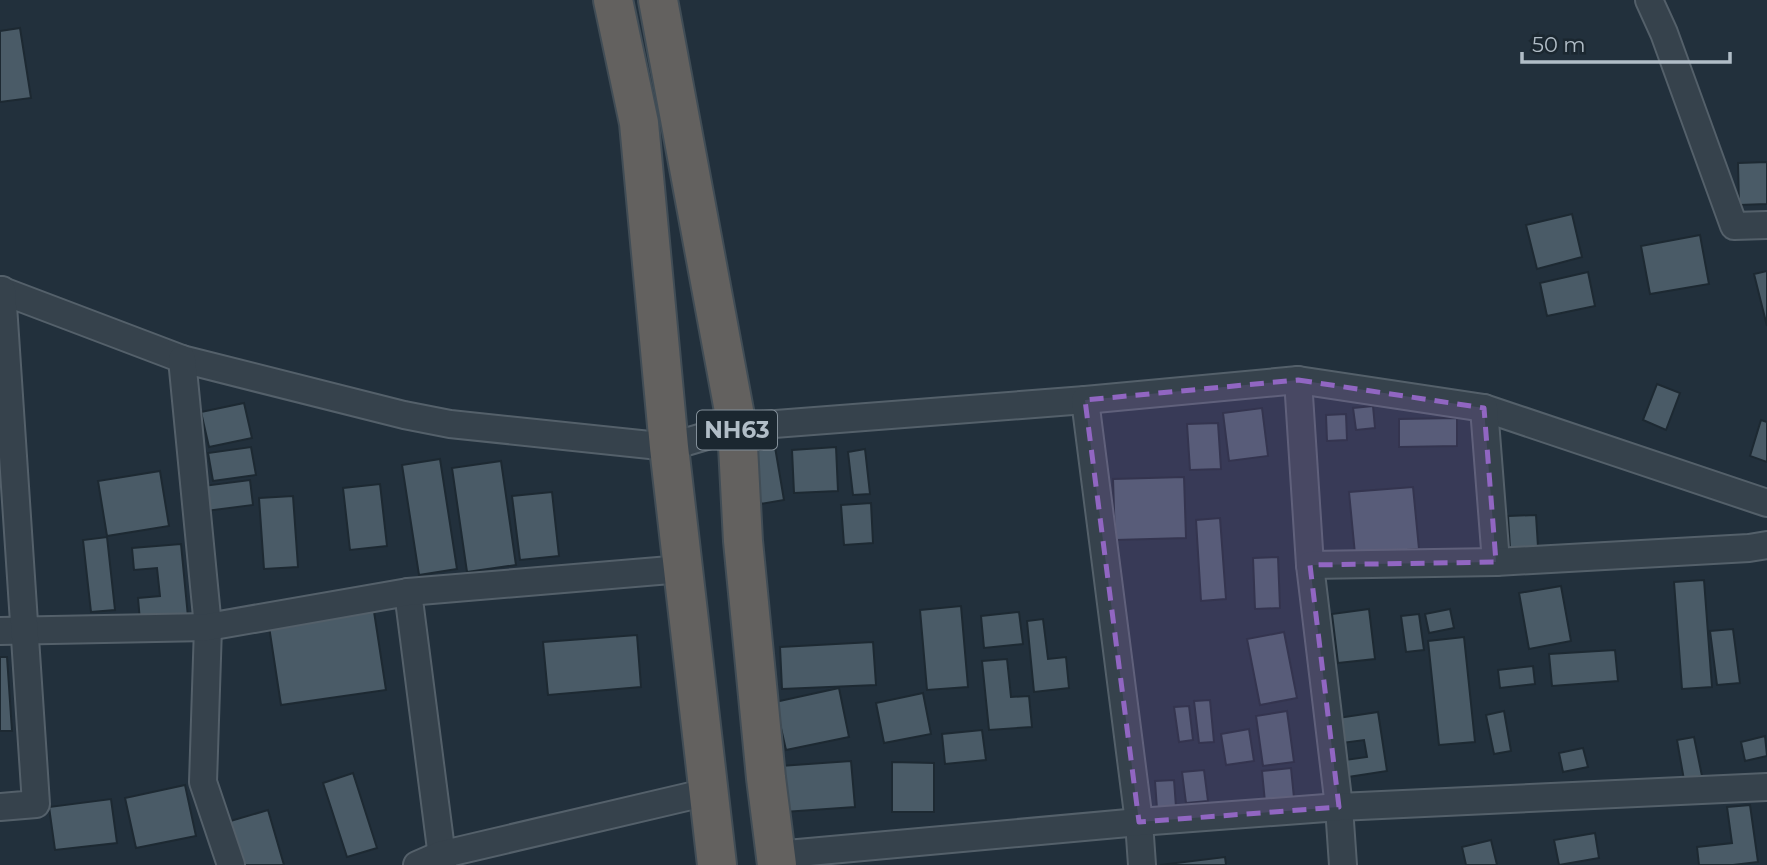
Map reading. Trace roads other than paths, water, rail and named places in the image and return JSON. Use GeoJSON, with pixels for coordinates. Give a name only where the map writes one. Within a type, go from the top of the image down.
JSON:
{"type":"FeatureCollection","features":[{"type":"Feature","properties":{"kind":"highway","name":"NH63"},"geometry":{"type":"LineString","coordinates":[[613,0],[639,123],[669,447],[717,865]]}},
{"type":"Feature","properties":{"kind":"highway","name":"NH63"},"geometry":{"type":"LineString","coordinates":[[658,0],[737,427],[743,541],[766,778],[777,860]]}},
{"type":"Feature","properties":{"kind":"street"},"geometry":{"type":"LineString","coordinates":[[1649,0],[1664,33],[1734,226],[1767,225]]}},
{"type":"Feature","properties":{"kind":"street"},"geometry":{"type":"LineString","coordinates":[[0,807],[36,804],[13,630],[1,290],[182,359],[428,421],[669,447],[737,427],[1085,400],[1298,380],[1485,408],[1767,503]]}},
{"type":"Feature","properties":{"kind":"street"},"geometry":{"type":"LineString","coordinates":[[182,359],[208,627],[203,782],[231,865]]}},
{"type":"Feature","properties":{"kind":"street"},"geometry":{"type":"LineString","coordinates":[[1298,380],[1310,565],[1339,807],[1343,865]]}},
{"type":"Feature","properties":{"kind":"street"},"geometry":{"type":"LineString","coordinates":[[1085,400],[1139,822],[1142,865]]}},
{"type":"Feature","properties":{"kind":"street"},"geometry":{"type":"LineString","coordinates":[[1485,408],[1496,562]]}},
{"type":"Feature","properties":{"kind":"street"},"geometry":{"type":"LineString","coordinates":[[1310,565],[1496,562],[1767,545]]}},
{"type":"Feature","properties":{"kind":"street"},"geometry":{"type":"LineString","coordinates":[[13,630],[208,627],[408,592],[682,569]]}},
{"type":"Feature","properties":{"kind":"street"},"geometry":{"type":"LineString","coordinates":[[408,592],[433,862],[708,792]]}},
{"type":"Feature","properties":{"kind":"street"},"geometry":{"type":"LineString","coordinates":[[777,860],[1139,822],[1339,807],[1767,788]]}}]}
